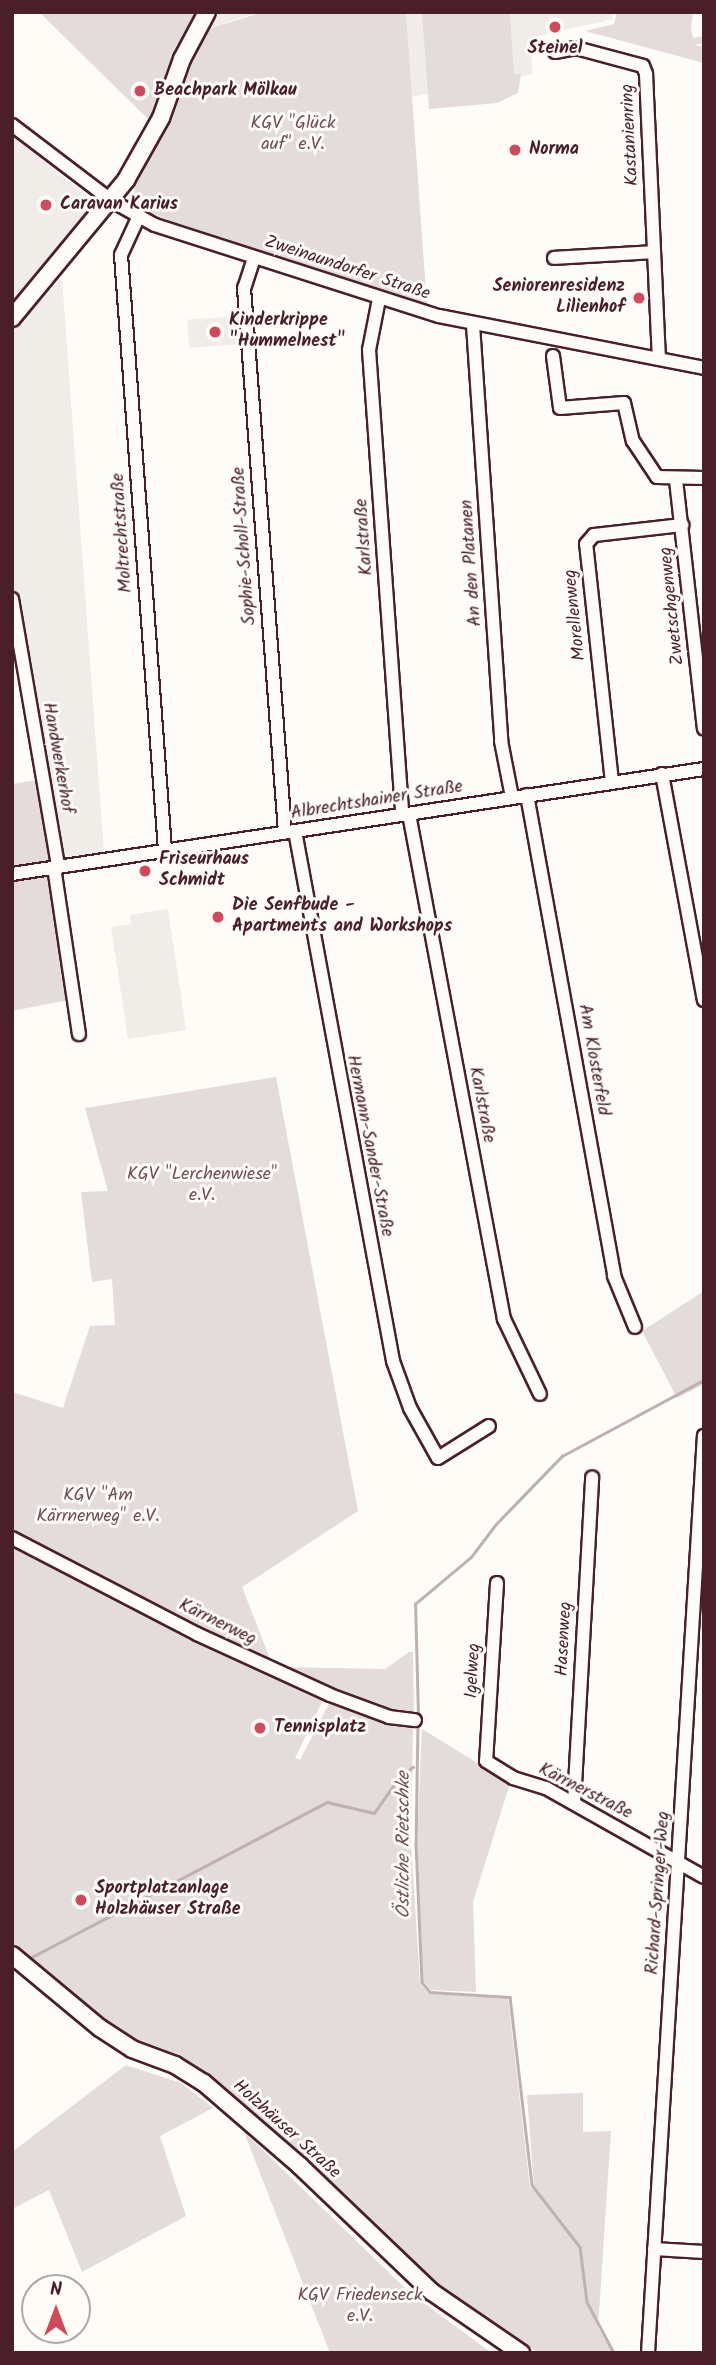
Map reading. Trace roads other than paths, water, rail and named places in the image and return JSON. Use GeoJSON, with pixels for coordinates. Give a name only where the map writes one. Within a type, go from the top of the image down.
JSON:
{"type":"FeatureCollection","features":[{"type":"Feature","properties":{"kind":"main road"},"geometry":{"type":"LineString","coordinates":[[12,318],[112,201],[161,118],[182,59],[207,12]]}},
{"type":"Feature","properties":{"kind":"main road","name":"Holzhäuser Straße"},"geometry":{"type":"LineString","coordinates":[[12,1955],[100,2028],[132,2049],[175,2065],[204,2083],[300,2166],[432,2292],[521,2353]]}},
{"type":"Feature","properties":{"kind":"street","name":"Kastanienring"},"geometry":{"type":"LineString","coordinates":[[555,52],[576,48],[643,66],[659,359]]}},
{"type":"Feature","properties":{"kind":"street","name":"Zweinaundorfer Straße"},"geometry":{"type":"LineString","coordinates":[[12,125],[138,218],[379,299],[473,325],[704,368]]}},
{"type":"Feature","properties":{"kind":"street","name":"Moltrechtstraße"},"geometry":{"type":"LineString","coordinates":[[138,218],[121,255],[165,850]]}},
{"type":"Feature","properties":{"kind":"street"},"geometry":{"type":"LineString","coordinates":[[554,258],[654,252]]}},
{"type":"Feature","properties":{"kind":"street","name":"Sophie-Scholl-Straße"},"geometry":{"type":"LineString","coordinates":[[254,258],[244,288],[290,832]]}},
{"type":"Feature","properties":{"kind":"street","name":"Karlstraße"},"geometry":{"type":"LineString","coordinates":[[379,299],[369,350],[406,815],[504,1319],[540,1394]]}},
{"type":"Feature","properties":{"kind":"street","name":"An den Platanen"},"geometry":{"type":"LineString","coordinates":[[473,325],[501,741],[512,797]]}},
{"type":"Feature","properties":{"kind":"street"},"geometry":{"type":"LineString","coordinates":[[553,356],[559,408],[626,404],[632,438],[660,480],[704,478]]}},
{"type":"Feature","properties":{"kind":"street","name":"Zwetschgenweg"},"geometry":{"type":"LineString","coordinates":[[676,480],[704,728]]}},
{"type":"Feature","properties":{"kind":"street","name":"Morellenweg"},"geometry":{"type":"LineString","coordinates":[[612,782],[586,544],[594,535],[682,525]]}},
{"type":"Feature","properties":{"kind":"street","name":"Handwerkerhof"},"geometry":{"type":"LineString","coordinates":[[12,599],[17,657],[56,866]]}},
{"type":"Feature","properties":{"kind":"street","name":"Albrechtshainer Straße"},"geometry":{"type":"LineString","coordinates":[[12,874],[704,769]]}},
{"type":"Feature","properties":{"kind":"street"},"geometry":{"type":"LineString","coordinates":[[662,774],[704,1000]]}},
{"type":"Feature","properties":{"kind":"street","name":"Am Klosterfeld"},"geometry":{"type":"LineString","coordinates":[[527,795],[614,1276],[635,1327]]}},
{"type":"Feature","properties":{"kind":"street","name":"Hermann-Sander-Straße"},"geometry":{"type":"LineString","coordinates":[[290,832],[393,1361],[410,1408],[438,1458],[489,1426]]}},
{"type":"Feature","properties":{"kind":"street"},"geometry":{"type":"LineString","coordinates":[[56,866],[79,1034]]}},
{"type":"Feature","properties":{"kind":"street","name":"Richard-Springer-Weg"},"geometry":{"type":"LineString","coordinates":[[648,2353],[700,1571],[704,1436]]}},
{"type":"Feature","properties":{"kind":"street","name":"Hasenweg"},"geometry":{"type":"LineString","coordinates":[[573,1803],[592,1477]]}},
{"type":"Feature","properties":{"kind":"street","name":"Kärrnerweg"},"geometry":{"type":"LineString","coordinates":[[12,1538],[197,1634],[330,1695],[389,1717],[415,1720]]}},
{"type":"Feature","properties":{"kind":"street","name":"Igelweg"},"geometry":{"type":"LineString","coordinates":[[486,1761],[497,1583]]}},
{"type":"Feature","properties":{"kind":"street","name":"Kärrnerstraße"},"geometry":{"type":"LineString","coordinates":[[486,1761],[503,1774],[530,1781],[573,1803],[704,1877]]}},
{"type":"Feature","properties":{"kind":"street"},"geometry":{"type":"LineString","coordinates":[[654,2249],[704,2252]]}},
{"type":"Feature","properties":{"kind":"waterway","name":"Östliche Rietschke"},"geometry":{"type":"LineString","coordinates":[[418,1716],[415,1604],[471,1557],[496,1524],[562,1456],[704,1380]]}},
{"type":"Feature","properties":{"kind":"waterway","name":"Östliche Rietschke"},"geometry":{"type":"LineString","coordinates":[[418,1723],[416,1844],[422,1982],[430,1992],[510,1997],[532,2185],[580,2247],[587,2302],[614,2353]]}},
{"type":"Feature","properties":{"kind":"waterway"},"geometry":{"type":"LineString","coordinates":[[28,1959],[327,1802],[374,1813],[398,1779],[413,1767]]}},
{"type":"Feature","properties":{"kind":"place","name":"Steinel"},"geometry":{"type":"Point","coordinates":[555,27]}},
{"type":"Feature","properties":{"kind":"place","name":"Beachpark Mölkau"},"geometry":{"type":"Point","coordinates":[140,91]}},
{"type":"Feature","properties":{"kind":"place","name":"Norma"},"geometry":{"type":"Point","coordinates":[515,150]}},
{"type":"Feature","properties":{"kind":"place","name":"Caravan Karius"},"geometry":{"type":"Point","coordinates":[46,205]}},
{"type":"Feature","properties":{"kind":"place","name":"Seniorenresidenz Lilienhof"},"geometry":{"type":"Point","coordinates":[639,298]}},
{"type":"Feature","properties":{"kind":"place","name":"Kinderkrippe \"Hummelnest\""},"geometry":{"type":"Point","coordinates":[215,332]}},
{"type":"Feature","properties":{"kind":"place","name":"Friseurhaus Schmidt"},"geometry":{"type":"Point","coordinates":[145,871]}},
{"type":"Feature","properties":{"kind":"place","name":"Die Senfbude - Apartments and Workshops"},"geometry":{"type":"Point","coordinates":[218,917]}},
{"type":"Feature","properties":{"kind":"place","name":"Tennisplatz"},"geometry":{"type":"Point","coordinates":[260,1728]}},
{"type":"Feature","properties":{"kind":"place","name":"Sportplatzanlage Holzhäuser Straße"},"geometry":{"type":"Point","coordinates":[81,1900]}},
{"type":"Feature","properties":{"kind":"park label","name":"KGV \"Glück auf\" e.V."},"geometry":{"type":"Point","coordinates":[293,135]}},
{"type":"Feature","properties":{"kind":"park label","name":"KGV \"Lerchenwiese\" e.V."},"geometry":{"type":"Point","coordinates":[202,1186]}},
{"type":"Feature","properties":{"kind":"park label","name":"KGV \"Am Kärrnerweg\" e.V."},"geometry":{"type":"Point","coordinates":[98,1507]}},
{"type":"Feature","properties":{"kind":"park label","name":"KGV Friedenseck e.V."},"geometry":{"type":"Point","coordinates":[360,2307]}}]}
